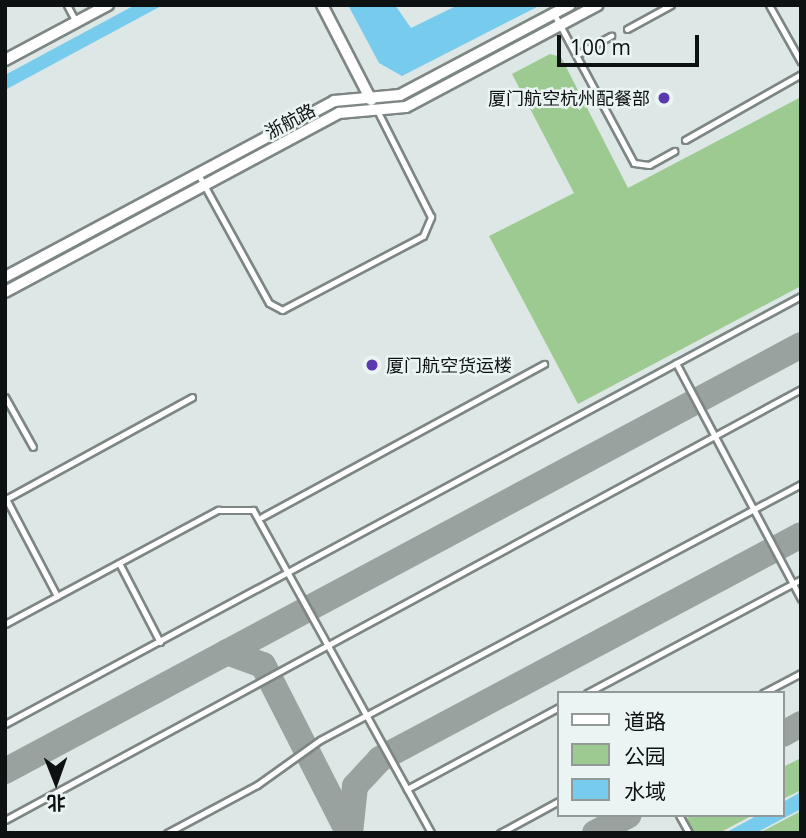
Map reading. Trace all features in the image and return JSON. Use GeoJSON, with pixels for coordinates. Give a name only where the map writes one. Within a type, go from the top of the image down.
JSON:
{"type":"FeatureCollection","features":[{"type":"Feature","properties":{"kind":"street"},"geometry":{"type":"LineString","coordinates":[[5,60],[108,5]]}},
{"type":"Feature","properties":{"kind":"street"},"geometry":{"type":"LineString","coordinates":[[322,5],[376,109]]}},
{"type":"Feature","properties":{"kind":"street","name":"浙航路"},"geometry":{"type":"LineString","coordinates":[[5,277],[334,101],[400,95],[570,5]]}},
{"type":"Feature","properties":{"kind":"street","name":"浙航路"},"geometry":{"type":"LineString","coordinates":[[5,292],[339,113],[406,107],[598,5]]}},
{"type":"Feature","properties":{"kind":"lane"},"geometry":{"type":"LineString","coordinates":[[67,5],[76,22]]}},
{"type":"Feature","properties":{"kind":"lane"},"geometry":{"type":"LineString","coordinates":[[627,29],[670,5]]}},
{"type":"Feature","properties":{"kind":"lane"},"geometry":{"type":"LineString","coordinates":[[769,5],[801,62]]}},
{"type":"Feature","properties":{"kind":"lane"},"geometry":{"type":"LineString","coordinates":[[554,14],[578,54],[634,163],[649,165],[674,151]]}},
{"type":"Feature","properties":{"kind":"lane"},"geometry":{"type":"LineString","coordinates":[[578,54],[611,36]]}},
{"type":"Feature","properties":{"kind":"lane"},"geometry":{"type":"LineString","coordinates":[[685,140],[801,74]]}},
{"type":"Feature","properties":{"kind":"lane"},"geometry":{"type":"LineString","coordinates":[[198,174],[269,303],[282,310],[424,236],[431,217],[376,109]]}},
{"type":"Feature","properties":{"kind":"lane"},"geometry":{"type":"LineString","coordinates":[[5,724],[801,296]]}},
{"type":"Feature","properties":{"kind":"lane"},"geometry":{"type":"LineString","coordinates":[[676,363],[801,599]]}},
{"type":"Feature","properties":{"kind":"lane"},"geometry":{"type":"LineString","coordinates":[[262,517],[544,364]]}},
{"type":"Feature","properties":{"kind":"lane"},"geometry":{"type":"LineString","coordinates":[[5,820],[295,666],[326,642],[801,389]]}},
{"type":"Feature","properties":{"kind":"lane"},"geometry":{"type":"LineString","coordinates":[[5,397],[33,447]]}},
{"type":"Feature","properties":{"kind":"lane"},"geometry":{"type":"LineString","coordinates":[[57,596],[6,498],[192,397]]}},
{"type":"Feature","properties":{"kind":"lane"},"geometry":{"type":"LineString","coordinates":[[167,833],[367,715],[801,484]]}},
{"type":"Feature","properties":{"kind":"lane"},"geometry":{"type":"LineString","coordinates":[[5,624],[218,510],[242,505],[262,517],[326,642],[431,833]]}},
{"type":"Feature","properties":{"kind":"lane"},"geometry":{"type":"LineString","coordinates":[[118,563],[160,642]]}},
{"type":"Feature","properties":{"kind":"lane"},"geometry":{"type":"LineString","coordinates":[[591,691],[801,579]]}},
{"type":"Feature","properties":{"kind":"lane"},"geometry":{"type":"LineString","coordinates":[[767,691],[801,673]]}},
{"type":"Feature","properties":{"kind":"lane"},"geometry":{"type":"LineString","coordinates":[[407,789],[558,709]]}},
{"type":"Feature","properties":{"kind":"lane"},"geometry":{"type":"LineString","coordinates":[[505,832],[558,802]]}},
{"type":"Feature","properties":{"kind":"lane"},"geometry":{"type":"LineString","coordinates":[[681,817],[689,833]]}},
{"type":"Feature","properties":{"kind":"green space"},"geometry":{"type":"Polygon","coordinates":[[[550,54],[561,57],[628,188],[801,97],[801,286],[578,404],[489,236],[574,193],[512,74],[550,54]]]}},
{"type":"Feature","properties":{"kind":"green space"},"geometry":{"type":"Polygon","coordinates":[[[801,758],[801,790],[785,798],[785,766],[801,758]]]}},
{"type":"Feature","properties":{"kind":"green space"},"geometry":{"type":"Polygon","coordinates":[[[801,811],[801,833],[759,833],[801,811]]]}},
{"type":"Feature","properties":{"kind":"green space"},"geometry":{"type":"Polygon","coordinates":[[[749,817],[719,833],[694,833],[686,819],[749,817]]]}},
{"type":"Feature","properties":{"kind":"water"},"geometry":{"type":"Polygon","coordinates":[[[135,5],[163,5],[5,90],[5,75],[135,5]]]}},
{"type":"Feature","properties":{"kind":"water"},"geometry":{"type":"Polygon","coordinates":[[[348,5],[395,5],[411,28],[458,5],[541,5],[402,76],[379,63],[348,5]]]}},
{"type":"Feature","properties":{"kind":"water"},"geometry":{"type":"Polygon","coordinates":[[[801,792],[801,809],[756,833],[725,833],[754,817],[785,817],[785,801],[801,792]]]}},
{"type":"Feature","properties":{"kind":"taxiway"},"geometry":{"type":"LineString","coordinates":[[5,771],[801,345]]}},
{"type":"Feature","properties":{"kind":"taxiway"},"geometry":{"type":"LineString","coordinates":[[350,833],[355,786],[380,759],[801,535]]}},
{"type":"Feature","properties":{"kind":"taxiway"},"geometry":{"type":"LineString","coordinates":[[227,652],[263,665],[346,828]]}},
{"type":"Feature","properties":{"kind":"taxiway"},"geometry":{"type":"LineString","coordinates":[[785,733],[801,724]]}},
{"type":"Feature","properties":{"kind":"taxiway"},"geometry":{"type":"LineString","coordinates":[[595,833],[625,817]]}},
{"type":"Feature","properties":{"kind":"place","name":"厦门航空杭州配餐部"},"geometry":{"type":"Point","coordinates":[664,98]}},
{"type":"Feature","properties":{"kind":"place","name":"厦门航空货运楼"},"geometry":{"type":"Point","coordinates":[372,365]}}]}
